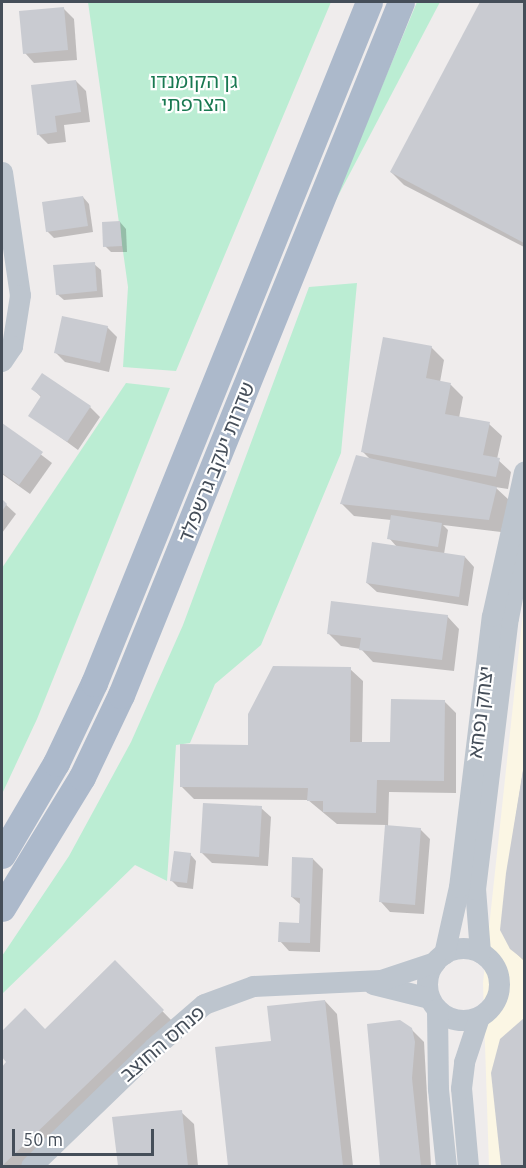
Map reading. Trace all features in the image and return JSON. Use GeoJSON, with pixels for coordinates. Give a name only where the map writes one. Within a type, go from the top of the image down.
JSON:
{"type":"FeatureCollection","features":[{"type":"Feature","properties":{"kind":"main road","name":"שדרות יעקב גרשפלד"},"geometry":{"type":"LineString","coordinates":[[2,855],[56,763],[94,683],[369,2]]}},
{"type":"Feature","properties":{"kind":"main road","name":"שדרות יעקב גרשפלד"},"geometry":{"type":"LineString","coordinates":[[2,909],[82,777],[121,695],[401,2]]}},
{"type":"Feature","properties":{"kind":"street"},"geometry":{"type":"LineString","coordinates":[[2,172],[20,296],[12,346],[2,361]]}},
{"type":"Feature","properties":{"kind":"street","name":"יצחק נפחא"},"geometry":{"type":"LineString","coordinates":[[440,958],[459,887],[492,616],[525,472]]}},
{"type":"Feature","properties":{"kind":"street","name":"יצחק נפחא"},"geometry":{"type":"LineString","coordinates":[[480,952],[475,889],[508,618],[525,535]]}},
{"type":"Feature","properties":{"kind":"street"},"geometry":{"type":"LineString","coordinates":[[433,1003],[456,1020],[478,1017],[491,1008],[500,988],[496,968],[480,952],[468,948],[440,958],[428,976],[433,1003],[440,1123],[446,1167]]}},
{"type":"Feature","properties":{"kind":"street","name":"פנחס החוצב"},"geometry":{"type":"LineString","coordinates":[[31,1167],[153,1048],[204,1004],[253,986],[361,981],[410,972],[440,958]]}},
{"type":"Feature","properties":{"kind":"street","name":"פנחס החוצב"},"geometry":{"type":"LineString","coordinates":[[361,981],[433,1003]]}},
{"type":"Feature","properties":{"kind":"street"},"geometry":{"type":"LineString","coordinates":[[468,1167],[461,1088],[464,1062],[478,1017]]}},
{"type":"Feature","properties":{"kind":"shaded area"},"geometry":{"type":"Polygon","coordinates":[[[524,603],[524,1166],[489,1166],[483,983],[524,603]]]}},
{"type":"Feature","properties":{"kind":"green space","name":"גן הקומנדו הצרפתי"},"geometry":{"type":"Polygon","coordinates":[[[88,2],[331,2],[176,371],[123,367],[128,287],[88,2]]]}},
{"type":"Feature","properties":{"kind":"green space"},"geometry":{"type":"Polygon","coordinates":[[[417,2],[440,2],[328,215],[417,2]]]}},
{"type":"Feature","properties":{"kind":"green space"},"geometry":{"type":"Polygon","coordinates":[[[357,283],[341,453],[261,645],[215,684],[190,743],[176,745],[167,881],[135,865],[2,994],[2,956],[69,856],[131,742],[183,625],[309,287],[357,283]]]}},
{"type":"Feature","properties":{"kind":"green space"},"geometry":{"type":"Polygon","coordinates":[[[126,383],[170,388],[37,719],[2,794],[2,568],[126,383]]]}},
{"type":"Feature","properties":{"kind":"building"},"geometry":{"type":"Polygon","coordinates":[[[480,2],[524,2],[524,243],[390,172],[480,2]]]}},
{"type":"Feature","properties":{"kind":"building"},"geometry":{"type":"Polygon","coordinates":[[[64,7],[68,50],[23,54],[19,11],[64,7]]]}},
{"type":"Feature","properties":{"kind":"building"},"geometry":{"type":"Polygon","coordinates":[[[76,80],[81,112],[55,116],[57,132],[37,135],[31,85],[76,80]]]}},
{"type":"Feature","properties":{"kind":"building"},"geometry":{"type":"Polygon","coordinates":[[[83,196],[88,226],[46,232],[42,202],[83,196]]]}},
{"type":"Feature","properties":{"kind":"building"},"geometry":{"type":"Polygon","coordinates":[[[120,221],[122,246],[103,247],[102,222],[120,221]]]}},
{"type":"Feature","properties":{"kind":"building"},"geometry":{"type":"Polygon","coordinates":[[[95,262],[97,291],[56,295],[53,265],[95,262]]]}},
{"type":"Feature","properties":{"kind":"building"},"geometry":{"type":"Polygon","coordinates":[[[62,316],[108,326],[100,363],[54,353],[62,316]]]}},
{"type":"Feature","properties":{"kind":"building"},"geometry":{"type":"Polygon","coordinates":[[[383,337],[432,346],[426,378],[451,383],[445,414],[490,422],[483,455],[500,458],[496,477],[361,452],[383,337]]]}},
{"type":"Feature","properties":{"kind":"building"},"geometry":{"type":"Polygon","coordinates":[[[42,373],[91,406],[67,442],[28,416],[41,396],[31,389],[42,373]]]}},
{"type":"Feature","properties":{"kind":"building"},"geometry":{"type":"Polygon","coordinates":[[[2,423],[43,452],[19,485],[2,473],[2,423]]]}},
{"type":"Feature","properties":{"kind":"building"},"geometry":{"type":"Polygon","coordinates":[[[356,455],[497,487],[489,520],[340,504],[356,455]]]}},
{"type":"Feature","properties":{"kind":"building"},"geometry":{"type":"Polygon","coordinates":[[[2,499],[7,504],[2,511],[2,499]]]}},
{"type":"Feature","properties":{"kind":"building"},"geometry":{"type":"Polygon","coordinates":[[[391,515],[442,523],[438,547],[387,539],[391,515]]]}},
{"type":"Feature","properties":{"kind":"building"},"geometry":{"type":"Polygon","coordinates":[[[372,542],[465,556],[459,597],[366,583],[372,542]]]}},
{"type":"Feature","properties":{"kind":"building"},"geometry":{"type":"Polygon","coordinates":[[[331,601],[448,615],[442,660],[359,650],[361,638],[327,634],[331,601]]]}},
{"type":"Feature","properties":{"kind":"building"},"geometry":{"type":"Polygon","coordinates":[[[273,666],[351,667],[350,742],[390,742],[391,699],[445,700],[444,781],[377,780],[376,813],[323,812],[323,801],[307,801],[308,788],[180,787],[180,744],[248,745],[248,714],[273,666]]]}},
{"type":"Feature","properties":{"kind":"building"},"geometry":{"type":"Polygon","coordinates":[[[524,764],[524,960],[510,949],[500,930],[506,873],[524,764]]]}},
{"type":"Feature","properties":{"kind":"building"},"geometry":{"type":"Polygon","coordinates":[[[203,803],[262,806],[259,857],[200,853],[203,803]]]}},
{"type":"Feature","properties":{"kind":"building"},"geometry":{"type":"Polygon","coordinates":[[[385,825],[421,828],[415,905],[379,902],[385,825]]]}},
{"type":"Feature","properties":{"kind":"building"},"geometry":{"type":"Polygon","coordinates":[[[174,851],[191,853],[187,883],[170,881],[174,851]]]}},
{"type":"Feature","properties":{"kind":"building"},"geometry":{"type":"Polygon","coordinates":[[[292,857],[313,858],[310,943],[278,942],[279,922],[299,923],[300,898],[291,897],[292,857]]]}},
{"type":"Feature","properties":{"kind":"building"},"geometry":{"type":"Polygon","coordinates":[[[115,960],[164,1010],[2,1166],[2,1067],[6,1062],[2,1057],[2,1031],[25,1008],[45,1029],[115,960]]]}},
{"type":"Feature","properties":{"kind":"building"},"geometry":{"type":"Polygon","coordinates":[[[325,1000],[343,1166],[228,1166],[215,1047],[271,1041],[267,1006],[325,1000]]]}},
{"type":"Feature","properties":{"kind":"building"},"geometry":{"type":"Polygon","coordinates":[[[524,1018],[524,1166],[501,1166],[491,1073],[500,1039],[524,1018]]]}},
{"type":"Feature","properties":{"kind":"building"},"geometry":{"type":"Polygon","coordinates":[[[400,1020],[412,1028],[415,1042],[412,1078],[421,1166],[380,1166],[367,1024],[400,1020]]]}},
{"type":"Feature","properties":{"kind":"building"},"geometry":{"type":"Polygon","coordinates":[[[182,1110],[188,1166],[118,1166],[112,1117],[182,1110]]]}}]}
